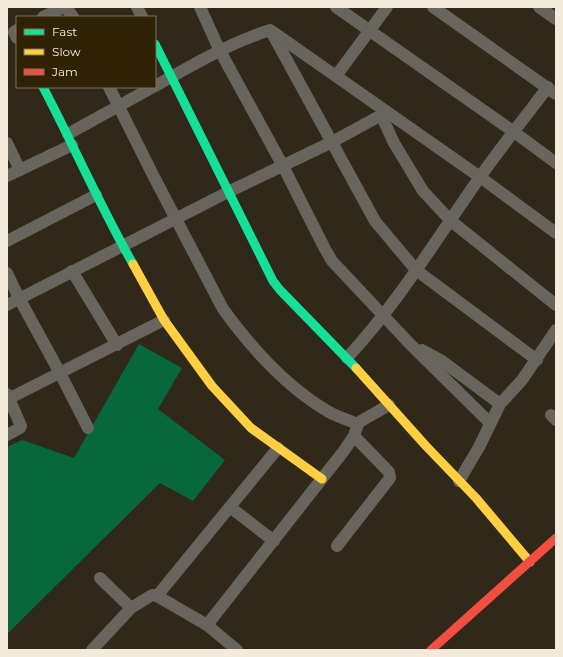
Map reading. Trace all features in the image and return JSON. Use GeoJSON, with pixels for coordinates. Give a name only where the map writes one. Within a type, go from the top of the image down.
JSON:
{"type":"FeatureCollection","features":[{"type":"Feature","properties":{"kind":"street"},"geometry":{"type":"LineString","coordinates":[[46,16],[65,7],[72,16]]}},
{"type":"Feature","properties":{"kind":"street"},"geometry":{"type":"LineString","coordinates":[[137,7],[142,16]]}},
{"type":"Feature","properties":{"kind":"street"},"geometry":{"type":"LineString","coordinates":[[200,7],[220,51],[332,261],[410,344],[490,423]]}},
{"type":"Feature","properties":{"kind":"street"},"geometry":{"type":"LineString","coordinates":[[336,7],[556,163]]}},
{"type":"Feature","properties":{"kind":"street"},"geometry":{"type":"LineString","coordinates":[[336,76],[387,7]]}},
{"type":"Feature","properties":{"kind":"street"},"geometry":{"type":"LineString","coordinates":[[347,358],[384,315],[451,221],[480,177],[514,132],[552,90],[433,7]]}},
{"type":"Feature","properties":{"kind":"street"},"geometry":{"type":"LineString","coordinates":[[539,7],[556,18]]}},
{"type":"Feature","properties":{"kind":"street"},"geometry":{"type":"LineString","coordinates":[[156,85],[220,51],[254,35],[270,30]]}},
{"type":"Feature","properties":{"kind":"street"},"geometry":{"type":"LineString","coordinates":[[270,30],[336,76],[384,113],[480,177],[556,234]]}},
{"type":"Feature","properties":{"kind":"street"},"geometry":{"type":"LineString","coordinates":[[270,30],[375,221],[416,270],[537,360]]}},
{"type":"Feature","properties":{"kind":"street"},"geometry":{"type":"LineString","coordinates":[[156,46],[273,282],[347,358],[476,498],[530,562]]}},
{"type":"Feature","properties":{"kind":"street"},"geometry":{"type":"LineString","coordinates":[[44,88],[70,139],[96,195],[164,320],[212,386],[251,428],[322,479]]}},
{"type":"Feature","properties":{"kind":"street"},"geometry":{"type":"LineString","coordinates":[[110,88],[152,175],[223,308],[255,349],[278,373],[303,395],[330,413],[358,424]]}},
{"type":"Feature","properties":{"kind":"street"},"geometry":{"type":"LineString","coordinates":[[7,176],[20,170],[70,139],[119,105],[150,88]]}},
{"type":"Feature","properties":{"kind":"street"},"geometry":{"type":"LineString","coordinates":[[7,305],[72,270],[332,142],[384,113]]}},
{"type":"Feature","properties":{"kind":"street"},"geometry":{"type":"LineString","coordinates":[[384,113],[394,143],[423,191],[451,221],[556,305]]}},
{"type":"Feature","properties":{"kind":"street"},"geometry":{"type":"LineString","coordinates":[[7,143],[20,170]]}},
{"type":"Feature","properties":{"kind":"street"},"geometry":{"type":"LineString","coordinates":[[7,241],[96,195]]}},
{"type":"Feature","properties":{"kind":"street"},"geometry":{"type":"LineString","coordinates":[[72,270],[117,345]]}},
{"type":"Feature","properties":{"kind":"street"},"geometry":{"type":"LineString","coordinates":[[7,273],[88,428]]}},
{"type":"Feature","properties":{"kind":"street"},"geometry":{"type":"LineString","coordinates":[[7,435],[20,428],[8,396],[60,373],[164,320]]}},
{"type":"Feature","properties":{"kind":"street"},"geometry":{"type":"LineString","coordinates":[[462,483],[500,404],[522,380],[556,330]]}},
{"type":"Feature","properties":{"kind":"street"},"geometry":{"type":"LineString","coordinates":[[410,344],[442,361],[500,404]]}},
{"type":"Feature","properties":{"kind":"street"},"geometry":{"type":"LineString","coordinates":[[445,379],[458,373]]}},
{"type":"Feature","properties":{"kind":"street"},"geometry":{"type":"LineString","coordinates":[[207,625],[322,479],[354,436],[358,424],[389,405]]}},
{"type":"Feature","properties":{"kind":"street"},"geometry":{"type":"LineString","coordinates":[[337,546],[390,478],[388,472],[354,436]]}},
{"type":"Feature","properties":{"kind":"street"},"geometry":{"type":"LineString","coordinates":[[157,596],[278,448]]}},
{"type":"Feature","properties":{"kind":"street"},"geometry":{"type":"LineString","coordinates":[[230,507],[274,541]]}},
{"type":"Feature","properties":{"kind":"street"},"geometry":{"type":"LineString","coordinates":[[431,650],[556,538]]}},
{"type":"Feature","properties":{"kind":"street"},"geometry":{"type":"LineString","coordinates":[[100,578],[131,608]]}},
{"type":"Feature","properties":{"kind":"street"},"geometry":{"type":"LineString","coordinates":[[92,650],[131,608],[152,595],[157,596],[207,625],[237,650]]}},
{"type":"Feature","properties":{"kind":"green space"},"geometry":{"type":"Polygon","coordinates":[[[139,344],[182,368],[158,409],[225,460],[193,501],[160,483],[7,634],[7,447],[22,440],[74,458],[139,344]]]}},
{"type":"Feature","properties":{"kind":"traffic: fast"},"geometry":{"type":"LineString","coordinates":[[156,46],[273,281],[356,368]]}},
{"type":"Feature","properties":{"kind":"traffic: fast"},"geometry":{"type":"LineString","coordinates":[[44,88],[109,220],[133,264]]}},
{"type":"Feature","properties":{"kind":"traffic: slow"},"geometry":{"type":"LineString","coordinates":[[133,264],[164,320],[212,386],[251,428],[322,479]]}},
{"type":"Feature","properties":{"kind":"traffic: slow"},"geometry":{"type":"LineString","coordinates":[[356,368],[426,446],[476,498],[530,562]]}},
{"type":"Feature","properties":{"kind":"traffic: jam"},"geometry":{"type":"LineString","coordinates":[[431,650],[556,538]]}}]}
